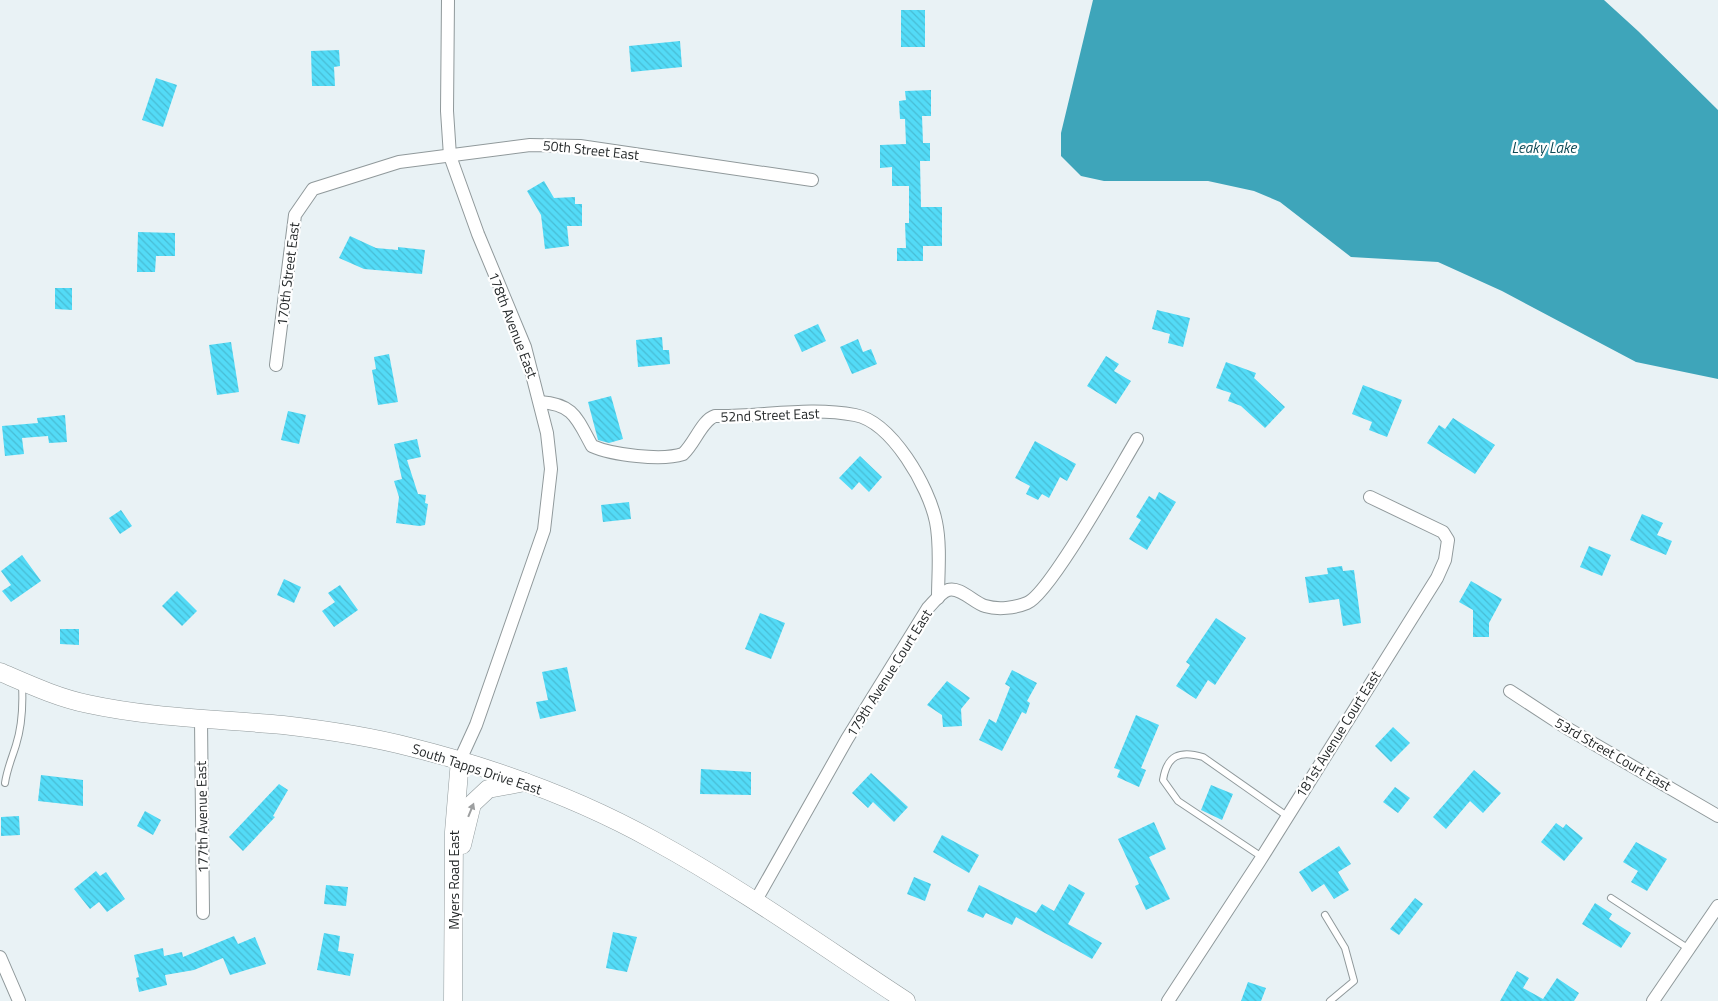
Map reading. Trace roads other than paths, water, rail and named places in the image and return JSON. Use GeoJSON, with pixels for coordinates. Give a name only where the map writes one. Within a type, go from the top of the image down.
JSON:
{"type":"FeatureCollection","features":[{"type":"Feature","properties":{"kind":"street","name":"178th Avenue East"},"geometry":{"type":"LineString","coordinates":[[448,0],[447,112],[450,156],[478,234],[525,347],[548,433],[551,469],[544,530],[476,725],[460,760]]}},
{"type":"Feature","properties":{"kind":"street","name":"50th Street East"},"geometry":{"type":"LineString","coordinates":[[314,189],[399,162],[530,145],[580,146],[812,180]]}},
{"type":"Feature","properties":{"kind":"street","name":"170th Street East"},"geometry":{"type":"LineString","coordinates":[[276,365],[295,215],[314,189]]}},
{"type":"Feature","properties":{"kind":"street","name":"52nd Street East"},"geometry":{"type":"LineString","coordinates":[[540,402],[558,403],[571,411],[592,446],[613,452],[653,456],[677,456],[683,454],[695,441],[706,420],[715,416],[806,411],[853,414],[868,418],[878,425],[892,440],[924,487],[931,505],[936,524],[938,598]]}},
{"type":"Feature","properties":{"kind":"street","name":"179th Avenue Court East"},"geometry":{"type":"LineString","coordinates":[[755,902],[894,662],[928,608],[949,590],[955,590],[985,606],[997,608],[1011,607],[1032,600],[1051,579],[1137,439]]}},
{"type":"Feature","properties":{"kind":"street","name":"181st Avenue Court East"},"geometry":{"type":"LineString","coordinates":[[1168,1001],[1262,857],[1437,578],[1445,560],[1448,540],[1443,532],[1370,497]]}},
{"type":"Feature","properties":{"kind":"street","name":"South Tapps Drive East"},"geometry":{"type":"LineString","coordinates":[[0,672],[85,704],[201,720],[326,731],[408,746],[460,760],[525,782],[576,802],[650,838],[755,902],[900,1000]]}},
{"type":"Feature","properties":{"kind":"street","name":"53rd Street Court East"},"geometry":{"type":"LineString","coordinates":[[1510,692],[1718,816]]}},
{"type":"Feature","properties":{"kind":"street","name":"177th Avenue East"},"geometry":{"type":"LineString","coordinates":[[201,720],[203,913]]}},
{"type":"Feature","properties":{"kind":"street","name":"Myers Road East"},"geometry":{"type":"LineString","coordinates":[[454,1001],[454,832],[460,760]]}},
{"type":"Feature","properties":{"kind":"street"},"geometry":{"type":"LineString","coordinates":[[454,874],[472,804],[488,789],[525,782]]}},
{"type":"Feature","properties":{"kind":"street"},"geometry":{"type":"LineString","coordinates":[[1653,1001],[1718,906]]}},
{"type":"Feature","properties":{"kind":"street"},"geometry":{"type":"LineString","coordinates":[[0,956],[20,1001]]}},
{"type":"Feature","properties":{"kind":"lane"},"geometry":{"type":"LineString","coordinates":[[5,783],[7,769],[19,733],[23,703],[22,681]]}},
{"type":"Feature","properties":{"kind":"lane"},"geometry":{"type":"LineString","coordinates":[[1262,857],[1178,801],[1163,780],[1165,768],[1169,761],[1180,754],[1190,753],[1203,757],[1287,816]]}},
{"type":"Feature","properties":{"kind":"lane"},"geometry":{"type":"LineString","coordinates":[[1611,898],[1689,949]]}},
{"type":"Feature","properties":{"kind":"lane"},"geometry":{"type":"LineString","coordinates":[[1325,915],[1345,948],[1354,981],[1330,1001]]}},
{"type":"Feature","properties":{"kind":"water","name":"Leaky Lake"},"geometry":{"type":"Polygon","coordinates":[[[1093,0],[1604,0],[1718,110],[1718,379],[1636,362],[1502,291],[1438,262],[1351,257],[1280,202],[1254,191],[1208,181],[1104,181],[1081,176],[1061,156],[1061,133],[1093,0]]]}}]}
